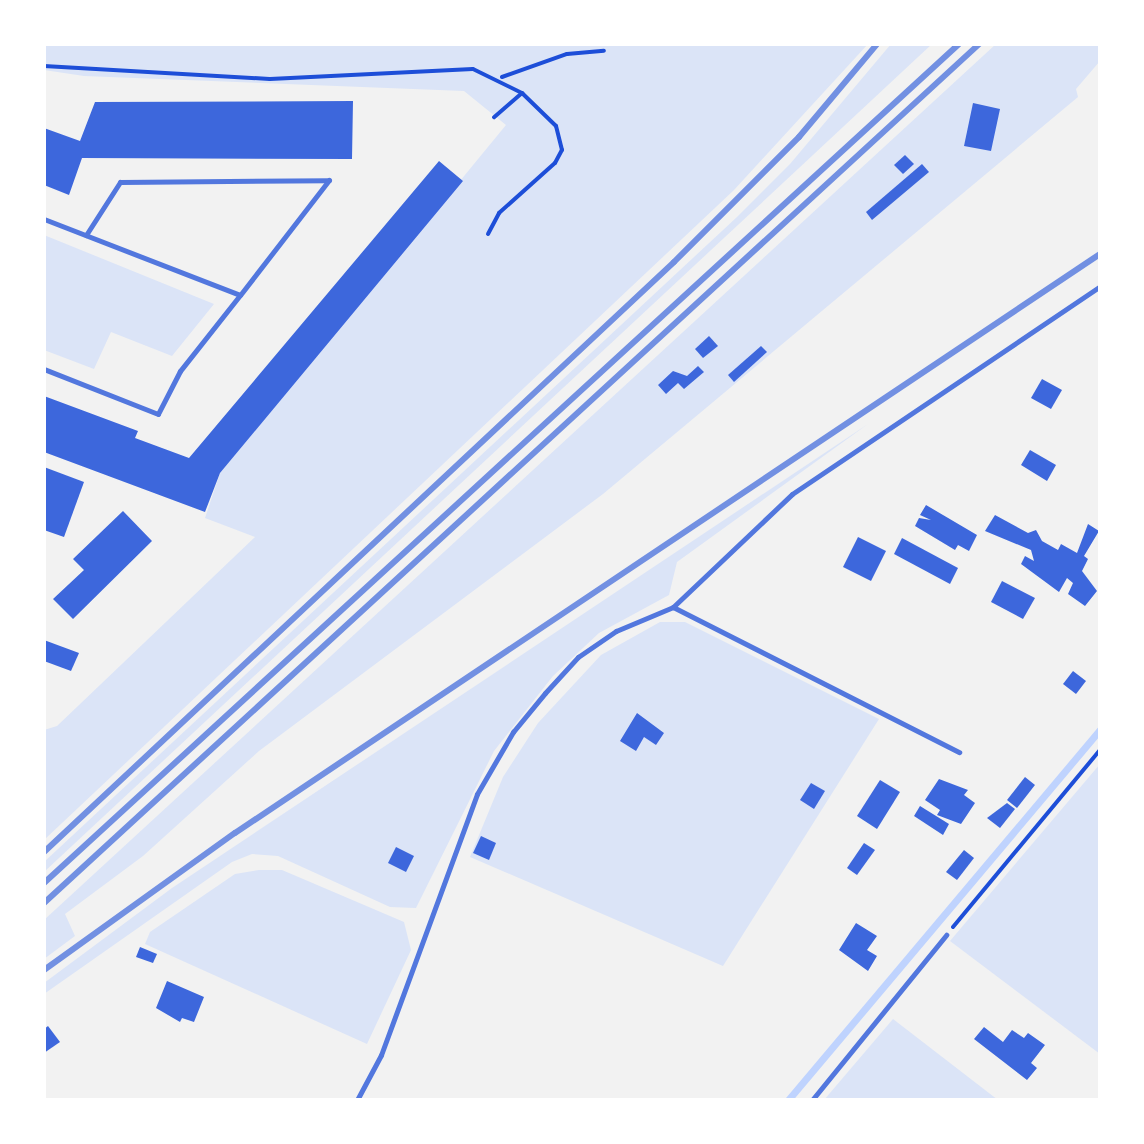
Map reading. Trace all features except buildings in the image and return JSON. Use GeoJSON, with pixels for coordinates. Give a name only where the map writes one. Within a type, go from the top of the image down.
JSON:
{"type":"FeatureCollection","features":[{"type":"Feature","properties":{"kind":"lane"},"geometry":{"type":"LineString","coordinates":[[44,369],[158,414],[180,371],[329,180],[120,182],[86,235]]}},
{"type":"Feature","properties":{"kind":"lane"},"geometry":{"type":"LineString","coordinates":[[44,219],[240,295]]}},
{"type":"Feature","properties":{"kind":"lane"},"geometry":{"type":"LineString","coordinates":[[357,1100],[381,1055],[463,826],[513,732],[578,657],[616,631],[673,607],[792,494],[1100,286]]}},
{"type":"Feature","properties":{"kind":"lane"},"geometry":{"type":"LineString","coordinates":[[673,607],[959,752]]}},
{"type":"Feature","properties":{"kind":"lane"},"geometry":{"type":"LineString","coordinates":[[812,1100],[946,935]]}},
{"type":"Feature","properties":{"kind":"path"},"geometry":{"type":"LineString","coordinates":[[500,78],[567,54],[604,51]]}},
{"type":"Feature","properties":{"kind":"path"},"geometry":{"type":"LineString","coordinates":[[44,66],[270,79],[473,69],[500,78],[522,93],[556,126],[562,150],[555,163],[499,213],[488,234]]}},
{"type":"Feature","properties":{"kind":"path"},"geometry":{"type":"LineString","coordinates":[[494,117],[522,93]]}},
{"type":"Feature","properties":{"kind":"path"},"geometry":{"type":"LineString","coordinates":[[946,935],[1100,750]]}},
{"type":"Feature","properties":{"kind":"shaded area"},"geometry":{"type":"Polygon","coordinates":[[[44,44],[868,44],[734,190],[44,840],[44,730],[57,726],[255,537],[205,518],[220,473],[506,125],[464,91],[84,76],[44,70],[44,44]]]}},
{"type":"Feature","properties":{"kind":"shaded area"},"geometry":{"type":"Polygon","coordinates":[[[891,44],[932,44],[44,872],[44,862],[737,217],[790,164],[891,44]]]}},
{"type":"Feature","properties":{"kind":"shaded area"},"geometry":{"type":"Polygon","coordinates":[[[996,44],[1100,44],[1100,61],[1076,89],[1078,97],[603,494],[259,751],[143,856],[65,914],[75,936],[44,959],[44,920],[996,44]]]}},
{"type":"Feature","properties":{"kind":"shaded area"},"geometry":{"type":"Polygon","coordinates":[[[44,235],[214,304],[172,356],[111,332],[94,369],[44,350],[44,235]]]}},
{"type":"Feature","properties":{"kind":"shaded area"},"geometry":{"type":"Polygon","coordinates":[[[868,424],[677,562],[669,595],[599,633],[553,676],[494,751],[416,908],[390,907],[278,856],[252,854],[232,862],[44,994],[44,983],[172,888],[868,424]]]}},
{"type":"Feature","properties":{"kind":"shaded area"},"geometry":{"type":"Polygon","coordinates":[[[660,622],[685,622],[879,719],[723,966],[470,857],[503,777],[538,723],[601,655],[660,622]]]}},
{"type":"Feature","properties":{"kind":"shaded area"},"geometry":{"type":"Polygon","coordinates":[[[1100,764],[1100,1054],[950,941],[1100,764]]]}},
{"type":"Feature","properties":{"kind":"shaded area"},"geometry":{"type":"Polygon","coordinates":[[[282,870],[404,922],[411,950],[367,1044],[145,944],[150,932],[235,874],[282,870]]]}},
{"type":"Feature","properties":{"kind":"shaded area"},"geometry":{"type":"Polygon","coordinates":[[[893,1019],[998,1100],[824,1100],[893,1019]]]}},
{"type":"Feature","properties":{"kind":"waterway"},"geometry":{"type":"LineString","coordinates":[[788,1100],[1100,730]]}},
{"type":"Feature","properties":{"kind":"railway"},"geometry":{"type":"LineString","coordinates":[[44,852],[674,262],[799,137],[877,44]]}},
{"type":"Feature","properties":{"kind":"railway"},"geometry":{"type":"LineString","coordinates":[[44,883],[959,44]]}},
{"type":"Feature","properties":{"kind":"railway"},"geometry":{"type":"LineString","coordinates":[[44,903],[979,44]]}},
{"type":"Feature","properties":{"kind":"railway"},"geometry":{"type":"LineString","coordinates":[[44,970],[235,833],[1100,254]]}}]}
